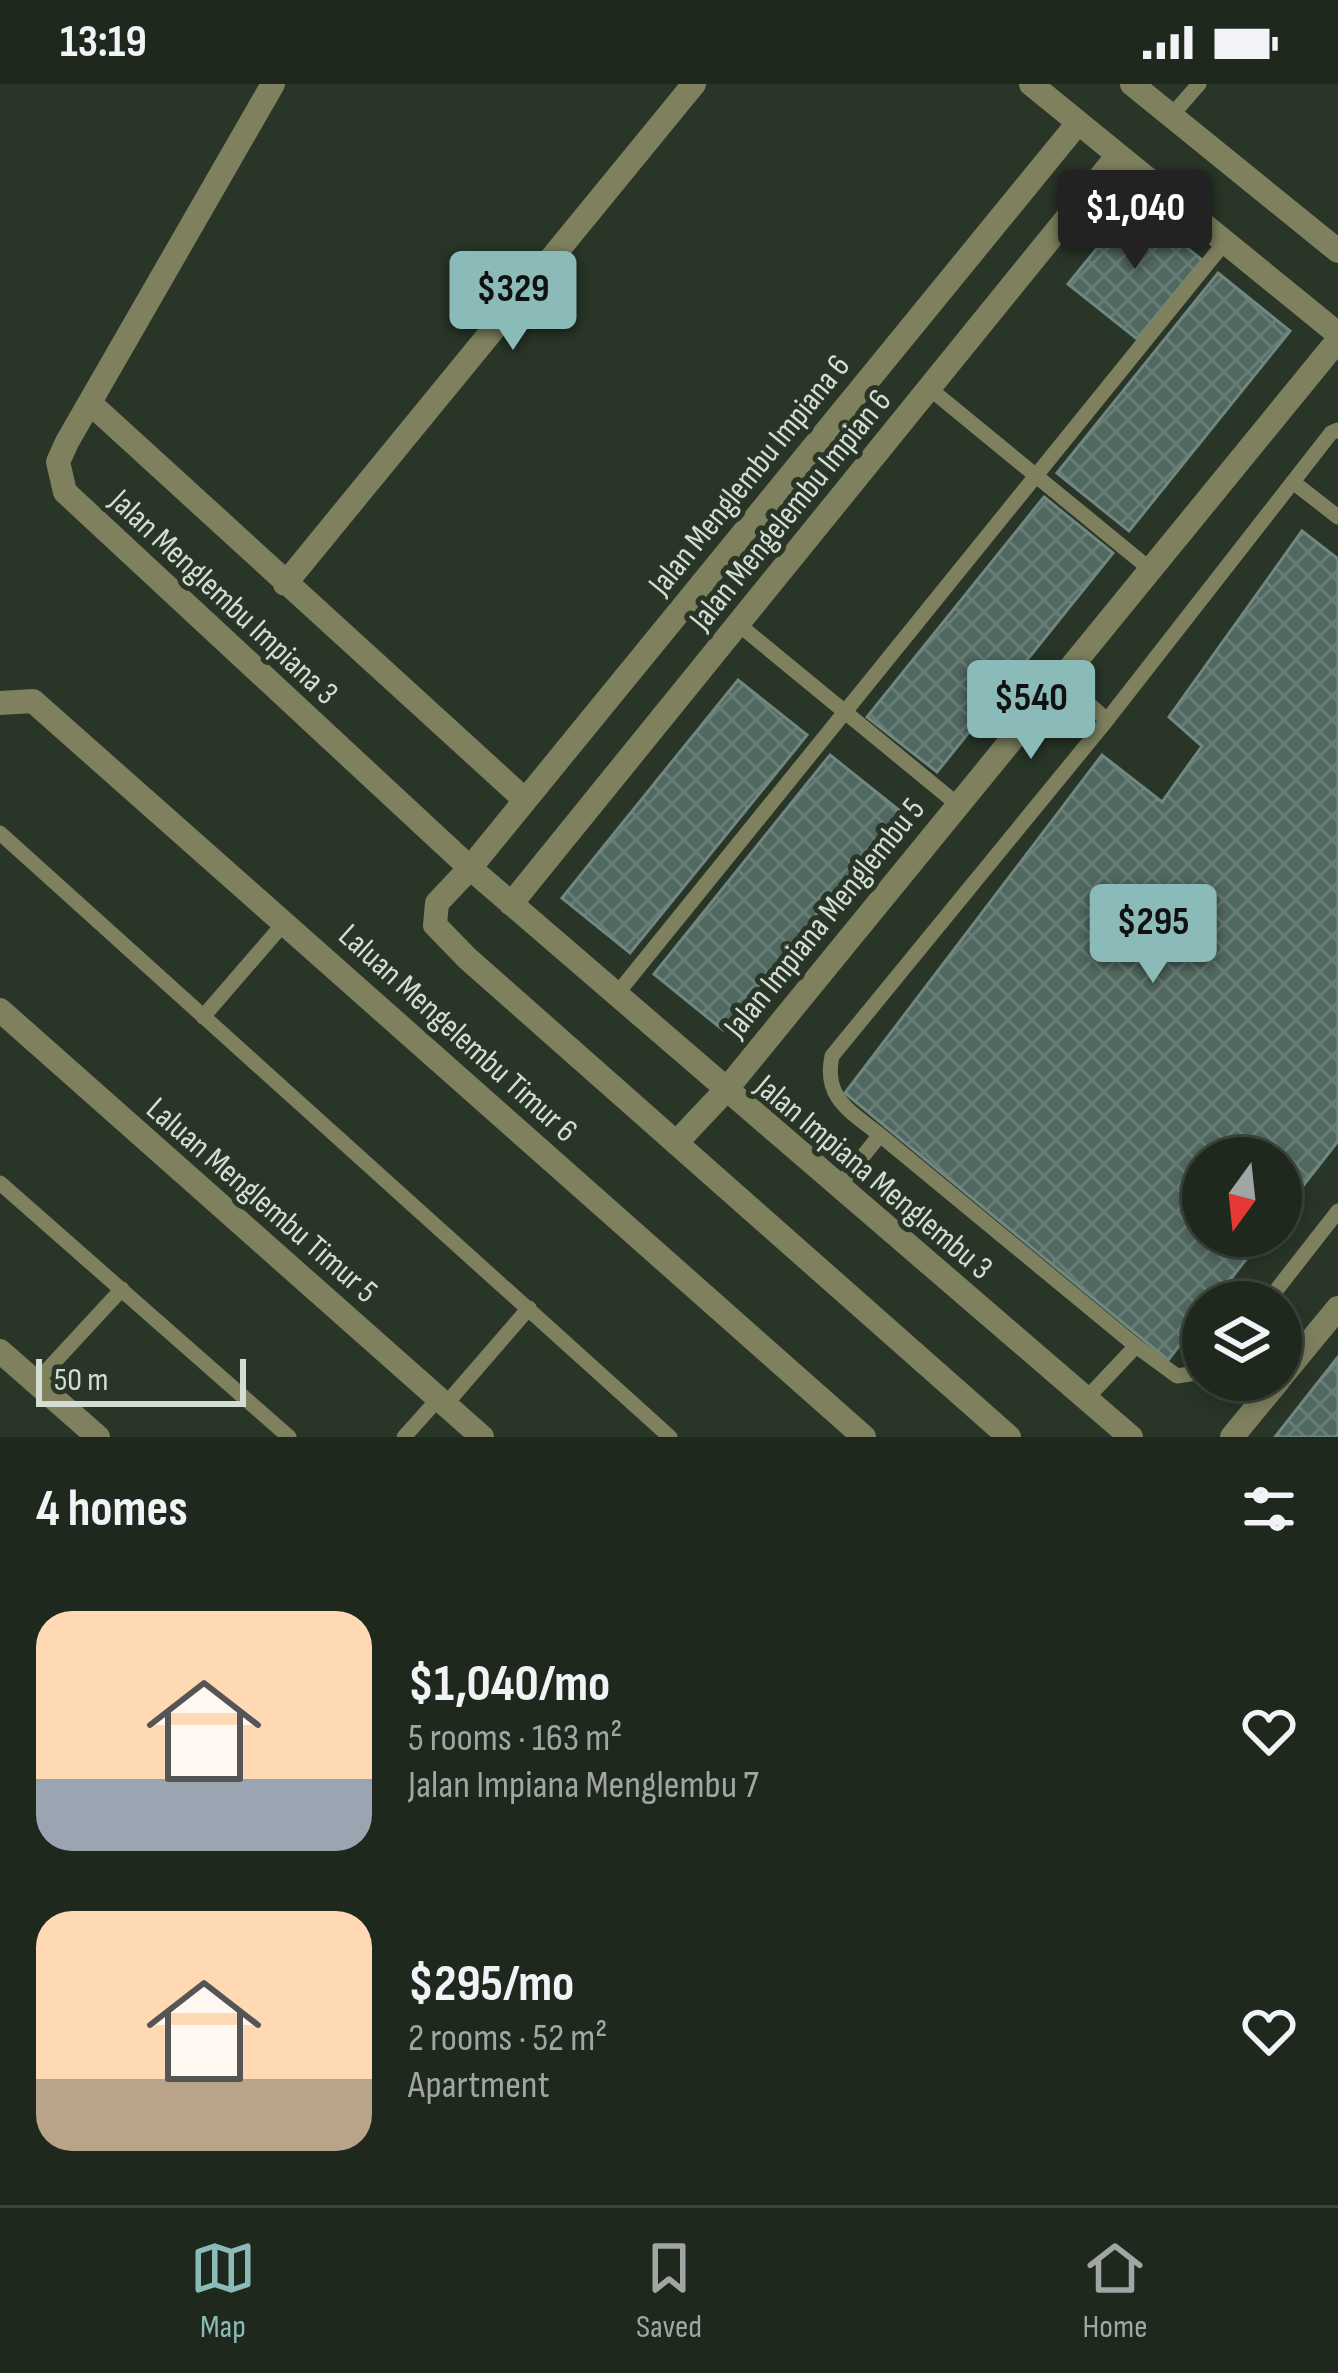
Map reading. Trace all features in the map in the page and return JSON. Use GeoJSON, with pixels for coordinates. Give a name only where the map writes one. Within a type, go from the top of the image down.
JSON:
{"type":"FeatureCollection","features":[{"type":"Feature","properties":{"kind":"street","name":"Jalan Menglembu Impiana 3"},"geometry":{"type":"LineString","coordinates":[[273,84],[58,462],[65,492],[470,868]]}},
{"type":"Feature","properties":{"kind":"street","name":"Jalan Menglembu Impiana 3"},"geometry":{"type":"LineString","coordinates":[[285,584],[694,84]]}},
{"type":"Feature","properties":{"kind":"street"},"geometry":{"type":"LineString","coordinates":[[1031,84],[1338,337]]}},
{"type":"Feature","properties":{"kind":"street"},"geometry":{"type":"LineString","coordinates":[[1132,84],[1338,251]]}},
{"type":"Feature","properties":{"kind":"street","name":"Jalan Menglembu Impiana 6"},"geometry":{"type":"LineString","coordinates":[[676,1143],[467,958],[435,925],[437,903],[1078,123]]}},
{"type":"Feature","properties":{"kind":"street","name":"Jalan Mengelembu Impian 6"},"geometry":{"type":"LineString","coordinates":[[512,904],[1118,155]]}},
{"type":"Feature","properties":{"kind":"street","name":"Jalan Impiana Menglembu 5"},"geometry":{"type":"LineString","coordinates":[[676,1143],[725,1091],[1338,337]]}},
{"type":"Feature","properties":{"kind":"street"},"geometry":{"type":"LineString","coordinates":[[90,403],[524,800]]}},
{"type":"Feature","properties":{"kind":"street","name":"Laluan Mengelembu Timur 6"},"geometry":{"type":"LineString","coordinates":[[0,704],[33,701],[864,1437]]}},
{"type":"Feature","properties":{"kind":"street","name":"Jalan Impiana Menglembu 3"},"geometry":{"type":"LineString","coordinates":[[470,868],[1131,1437]]}},
{"type":"Feature","properties":{"kind":"street","name":"Laluan Menglembu Timur 5"},"geometry":{"type":"LineString","coordinates":[[0,1010],[482,1437]]}},
{"type":"Feature","properties":{"kind":"street"},"geometry":{"type":"LineString","coordinates":[[676,1143],[1009,1437]]}},
{"type":"Feature","properties":{"kind":"street"},"geometry":{"type":"LineString","coordinates":[[1302,1352],[1338,1308]]}},
{"type":"Feature","properties":{"kind":"street"},"geometry":{"type":"LineString","coordinates":[[0,1351],[98,1437]]}},
{"type":"Feature","properties":{"kind":"street"},"geometry":{"type":"LineString","coordinates":[[1232,1437],[1262,1401]]}},
{"type":"Feature","properties":{"kind":"lane"},"geometry":{"type":"LineString","coordinates":[[1171,116],[1199,84]]}},
{"type":"Feature","properties":{"kind":"lane"},"geometry":{"type":"LineString","coordinates":[[616,995],[1225,242]]}},
{"type":"Feature","properties":{"kind":"lane"},"geometry":{"type":"LineString","coordinates":[[929,388],[1151,570]]}},
{"type":"Feature","properties":{"kind":"lane"},"geometry":{"type":"LineString","coordinates":[[1182,1375],[1136,1346],[839,1102],[827,1077],[832,1056],[1338,430]]}},
{"type":"Feature","properties":{"kind":"lane"},"geometry":{"type":"LineString","coordinates":[[1293,482],[1338,517]]}},
{"type":"Feature","properties":{"kind":"lane"},"geometry":{"type":"LineString","coordinates":[[738,624],[957,804]]}},
{"type":"Feature","properties":{"kind":"lane"},"geometry":{"type":"LineString","coordinates":[[1060,679],[1107,720]]}},
{"type":"Feature","properties":{"kind":"lane"},"geometry":{"type":"LineString","coordinates":[[0,833],[670,1437]]}},
{"type":"Feature","properties":{"kind":"lane"},"geometry":{"type":"LineString","coordinates":[[203,1017],[285,922]]}},
{"type":"Feature","properties":{"kind":"lane"},"geometry":{"type":"LineString","coordinates":[[838,1187],[880,1135]]}},
{"type":"Feature","properties":{"kind":"lane"},"geometry":{"type":"LineString","coordinates":[[0,1183],[289,1437]]}},
{"type":"Feature","properties":{"kind":"lane"},"geometry":{"type":"LineString","coordinates":[[1283,1281],[1338,1211]]}},
{"type":"Feature","properties":{"kind":"lane"},"geometry":{"type":"LineString","coordinates":[[36,1382],[122,1288]]}},
{"type":"Feature","properties":{"kind":"lane"},"geometry":{"type":"LineString","coordinates":[[404,1437],[529,1308]]}},
{"type":"Feature","properties":{"kind":"lane"},"geometry":{"type":"LineString","coordinates":[[1086,1400],[1136,1346]]}},
{"type":"Feature","properties":{"kind":"building"},"geometry":{"type":"Polygon","coordinates":[[[1133,204],[1202,260],[1137,339],[1068,284],[1133,204]]]}},
{"type":"Feature","properties":{"kind":"building"},"geometry":{"type":"Polygon","coordinates":[[[1218,273],[1290,331],[1129,531],[1057,473],[1218,273]]]}},
{"type":"Feature","properties":{"kind":"building"},"geometry":{"type":"Polygon","coordinates":[[[1044,497],[1113,553],[937,772],[867,717],[1044,497]]]}},
{"type":"Feature","properties":{"kind":"building"},"geometry":{"type":"Polygon","coordinates":[[[1302,531],[1338,559],[1338,1141],[1302,1187],[1302,1137],[1182,1137],[1182,1257],[1248,1257],[1229,1281],[1182,1281],[1182,1342],[1168,1360],[845,1093],[1102,755],[1162,802],[1202,746],[1169,717],[1302,531]]]}},
{"type":"Feature","properties":{"kind":"building"},"geometry":{"type":"Polygon","coordinates":[[[738,680],[807,735],[630,953],[562,898],[738,680]]]}},
{"type":"Feature","properties":{"kind":"building"},"geometry":{"type":"Polygon","coordinates":[[[830,755],[900,811],[723,1030],[654,974],[830,755]]]}},
{"type":"Feature","properties":{"kind":"building"},"geometry":{"type":"Polygon","coordinates":[[[1338,1357],[1338,1437],[1275,1437],[1338,1357]]]}}]}
